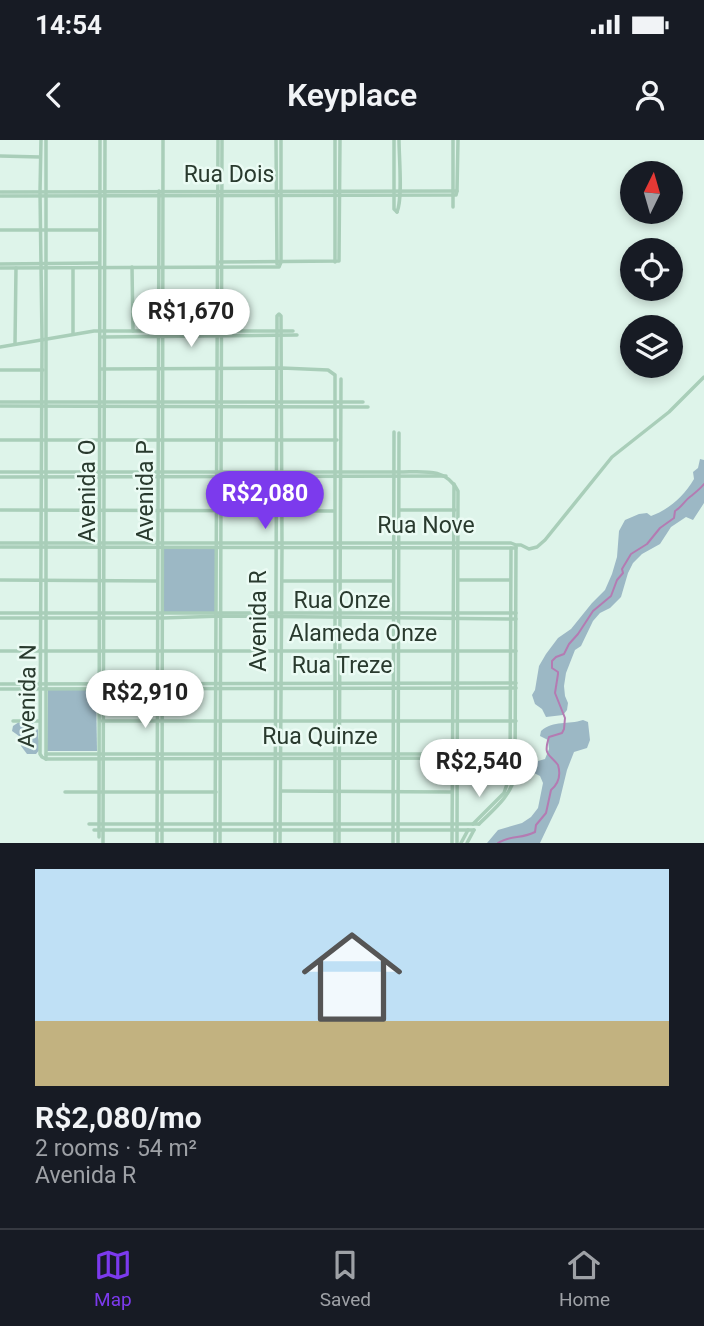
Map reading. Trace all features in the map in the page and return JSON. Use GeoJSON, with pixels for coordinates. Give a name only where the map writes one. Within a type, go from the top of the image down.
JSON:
{"type":"FeatureCollection","features":[{"type":"Feature","properties":{"kind":"street","name":"Avenida N"},"geometry":{"type":"LineString","coordinates":[[43,140],[44,756]]}},
{"type":"Feature","properties":{"kind":"street","name":"Avenida O"},"geometry":{"type":"LineString","coordinates":[[101,686],[104,651],[101,581],[104,266],[102,140]]}},
{"type":"Feature","properties":{"kind":"street","name":"Avenida P"},"geometry":{"type":"LineString","coordinates":[[159,843],[163,140]]}},
{"type":"Feature","properties":{"kind":"street"},"geometry":{"type":"LineString","coordinates":[[218,843],[220,140]]}},
{"type":"Feature","properties":{"kind":"street"},"geometry":{"type":"LineString","coordinates":[[279,140],[279,264]]}},
{"type":"Feature","properties":{"kind":"street"},"geometry":{"type":"LineString","coordinates":[[396,140],[397,194]]}},
{"type":"Feature","properties":{"kind":"street"},"geometry":{"type":"LineString","coordinates":[[453,207],[455,140]]}},
{"type":"Feature","properties":{"kind":"street"},"geometry":{"type":"LineString","coordinates":[[0,266],[132,267],[337,261],[338,143]]}},
{"type":"Feature","properties":{"kind":"street"},"geometry":{"type":"LineString","coordinates":[[0,156],[43,157]]}},
{"type":"Feature","properties":{"kind":"street","name":"Rua Dois"},"geometry":{"type":"LineString","coordinates":[[0,194],[455,193]]}},
{"type":"Feature","properties":{"kind":"street","name":"Avenida O"},"geometry":{"type":"LineString","coordinates":[[102,194],[100,230],[104,266]]}},
{"type":"Feature","properties":{"kind":"street"},"geometry":{"type":"LineString","coordinates":[[0,230],[100,230]]}},
{"type":"Feature","properties":{"kind":"street"},"geometry":{"type":"LineString","coordinates":[[0,266],[104,266]]}},
{"type":"Feature","properties":{"kind":"street"},"geometry":{"type":"LineString","coordinates":[[132,267],[133,331]]}},
{"type":"Feature","properties":{"kind":"street"},"geometry":{"type":"LineString","coordinates":[[15,344],[16,268]]}},
{"type":"Feature","properties":{"kind":"street"},"geometry":{"type":"LineString","coordinates":[[73,268],[73,334]]}},
{"type":"Feature","properties":{"kind":"street","name":"Avenida R"},"geometry":{"type":"LineString","coordinates":[[277,843],[279,316]]}},
{"type":"Feature","properties":{"kind":"street"},"geometry":{"type":"LineString","coordinates":[[0,347],[102,330],[161,334]]}},
{"type":"Feature","properties":{"kind":"street"},"geometry":{"type":"LineString","coordinates":[[103,337],[293,331]]}},
{"type":"Feature","properties":{"kind":"street"},"geometry":{"type":"LineString","coordinates":[[279,333],[297,335]]}},
{"type":"Feature","properties":{"kind":"street"},"geometry":{"type":"LineString","coordinates":[[102,369],[279,368],[328,370],[335,376],[338,404],[337,843]]}},
{"type":"Feature","properties":{"kind":"street"},"geometry":{"type":"LineString","coordinates":[[0,370],[44,370]]}},
{"type":"Feature","properties":{"kind":"street","name":"Rua Nove"},"geometry":{"type":"LineString","coordinates":[[0,545],[521,544],[529,549],[539,545],[612,457],[669,412],[704,377]]}},
{"type":"Feature","properties":{"kind":"street"},"geometry":{"type":"LineString","coordinates":[[338,404],[341,379]]}},
{"type":"Feature","properties":{"kind":"street"},"geometry":{"type":"LineString","coordinates":[[0,404],[219,405],[363,402]]}},
{"type":"Feature","properties":{"kind":"street"},"geometry":{"type":"LineString","coordinates":[[338,404],[368,407]]}},
{"type":"Feature","properties":{"kind":"street"},"geometry":{"type":"LineString","coordinates":[[395,843],[397,433]]}},
{"type":"Feature","properties":{"kind":"street"},"geometry":{"type":"LineString","coordinates":[[0,440],[338,440]]}},
{"type":"Feature","properties":{"kind":"street"},"geometry":{"type":"LineString","coordinates":[[0,475],[397,474],[447,477],[458,491],[455,510],[457,843]]}},
{"type":"Feature","properties":{"kind":"street"},"geometry":{"type":"LineString","coordinates":[[0,510],[338,511]]}},
{"type":"Feature","properties":{"kind":"street"},"geometry":{"type":"LineString","coordinates":[[397,510],[455,510]]}},
{"type":"Feature","properties":{"kind":"street"},"geometry":{"type":"LineString","coordinates":[[467,843],[479,824],[510,792],[515,776],[514,546]]}},
{"type":"Feature","properties":{"kind":"street"},"geometry":{"type":"LineString","coordinates":[[0,580],[160,581]]}},
{"type":"Feature","properties":{"kind":"street"},"geometry":{"type":"LineString","coordinates":[[455,580],[514,580]]}},
{"type":"Feature","properties":{"kind":"street"},"geometry":{"type":"LineString","coordinates":[[279,581],[396,581]]}},
{"type":"Feature","properties":{"kind":"street","name":"Rua Onze"},"geometry":{"type":"LineString","coordinates":[[0,615],[513,616]]}},
{"type":"Feature","properties":{"kind":"street","name":"Avenida O"},"geometry":{"type":"LineString","coordinates":[[99,837],[99,651],[102,616]]}},
{"type":"Feature","properties":{"kind":"street","name":"Alameda Onze"},"geometry":{"type":"LineString","coordinates":[[0,651],[514,651]]}},
{"type":"Feature","properties":{"kind":"street","name":"Rua Treze"},"geometry":{"type":"LineString","coordinates":[[0,686],[514,685]]}},
{"type":"Feature","properties":{"kind":"street"},"geometry":{"type":"LineString","coordinates":[[12,721],[43,721]]}},
{"type":"Feature","properties":{"kind":"street"},"geometry":{"type":"LineString","coordinates":[[101,721],[514,721]]}},
{"type":"Feature","properties":{"kind":"street","name":"Rua Quinze"},"geometry":{"type":"LineString","coordinates":[[44,756],[514,756]]}},
{"type":"Feature","properties":{"kind":"street"},"geometry":{"type":"LineString","coordinates":[[457,843],[504,793],[510,779],[514,756]]}},
{"type":"Feature","properties":{"kind":"street"},"geometry":{"type":"LineString","coordinates":[[277,792],[455,791]]}},
{"type":"Feature","properties":{"kind":"street"},"geometry":{"type":"LineString","coordinates":[[65,792],[218,792]]}},
{"type":"Feature","properties":{"kind":"street"},"geometry":{"type":"LineString","coordinates":[[89,824],[100,827],[395,827],[479,824]]}},
{"type":"Feature","properties":{"kind":"street","name":"Avenida O"},"geometry":{"type":"LineString","coordinates":[[100,827],[103,843]]}},
{"type":"Feature","properties":{"kind":"street"},"geometry":{"type":"LineString","coordinates":[[395,827],[474,830]]}},
{"type":"Feature","properties":{"kind":"shaded area"},"geometry":{"type":"Polygon","coordinates":[[[700,459],[704,460],[704,503],[693,520],[686,517],[671,527],[660,544],[642,554],[633,563],[621,597],[593,621],[581,646],[575,650],[564,686],[567,710],[563,715],[546,717],[542,709],[535,704],[532,695],[539,666],[558,638],[571,629],[605,590],[617,557],[619,531],[625,520],[639,514],[647,513],[651,516],[676,501],[694,479],[693,472],[698,468],[700,459]]]}},
{"type":"Feature","properties":{"kind":"shaded area"},"geometry":{"type":"Polygon","coordinates":[[[163,548],[216,549],[216,612],[163,613],[163,548]]]}},
{"type":"Feature","properties":{"kind":"shaded area"},"geometry":{"type":"Polygon","coordinates":[[[48,690],[96,690],[97,751],[47,751],[48,690]]]}},
{"type":"Feature","properties":{"kind":"shaded area"},"geometry":{"type":"Polygon","coordinates":[[[583,720],[588,722],[590,740],[587,748],[574,752],[559,803],[540,843],[487,843],[498,830],[522,823],[538,808],[543,783],[540,776],[532,772],[532,766],[545,759],[549,749],[548,740],[540,736],[541,731],[556,724],[583,720]]]}},
{"type":"Feature","properties":{"kind":"shaded area"},"geometry":{"type":"Polygon","coordinates":[[[19,722],[32,722],[38,730],[41,748],[36,754],[27,754],[21,746],[19,736],[12,731],[13,726],[19,722]]]}},
{"type":"Feature","properties":{"kind":"waterway"},"geometry":{"type":"LineString","coordinates":[[498,843],[535,832],[536,825],[546,813],[551,790],[558,779],[558,765],[548,754],[547,748],[549,737],[562,733],[565,718],[555,693],[558,672],[552,668],[552,661],[564,654],[593,611],[611,596],[631,554],[647,544],[660,528],[674,518],[675,511],[704,484]]}}]}
